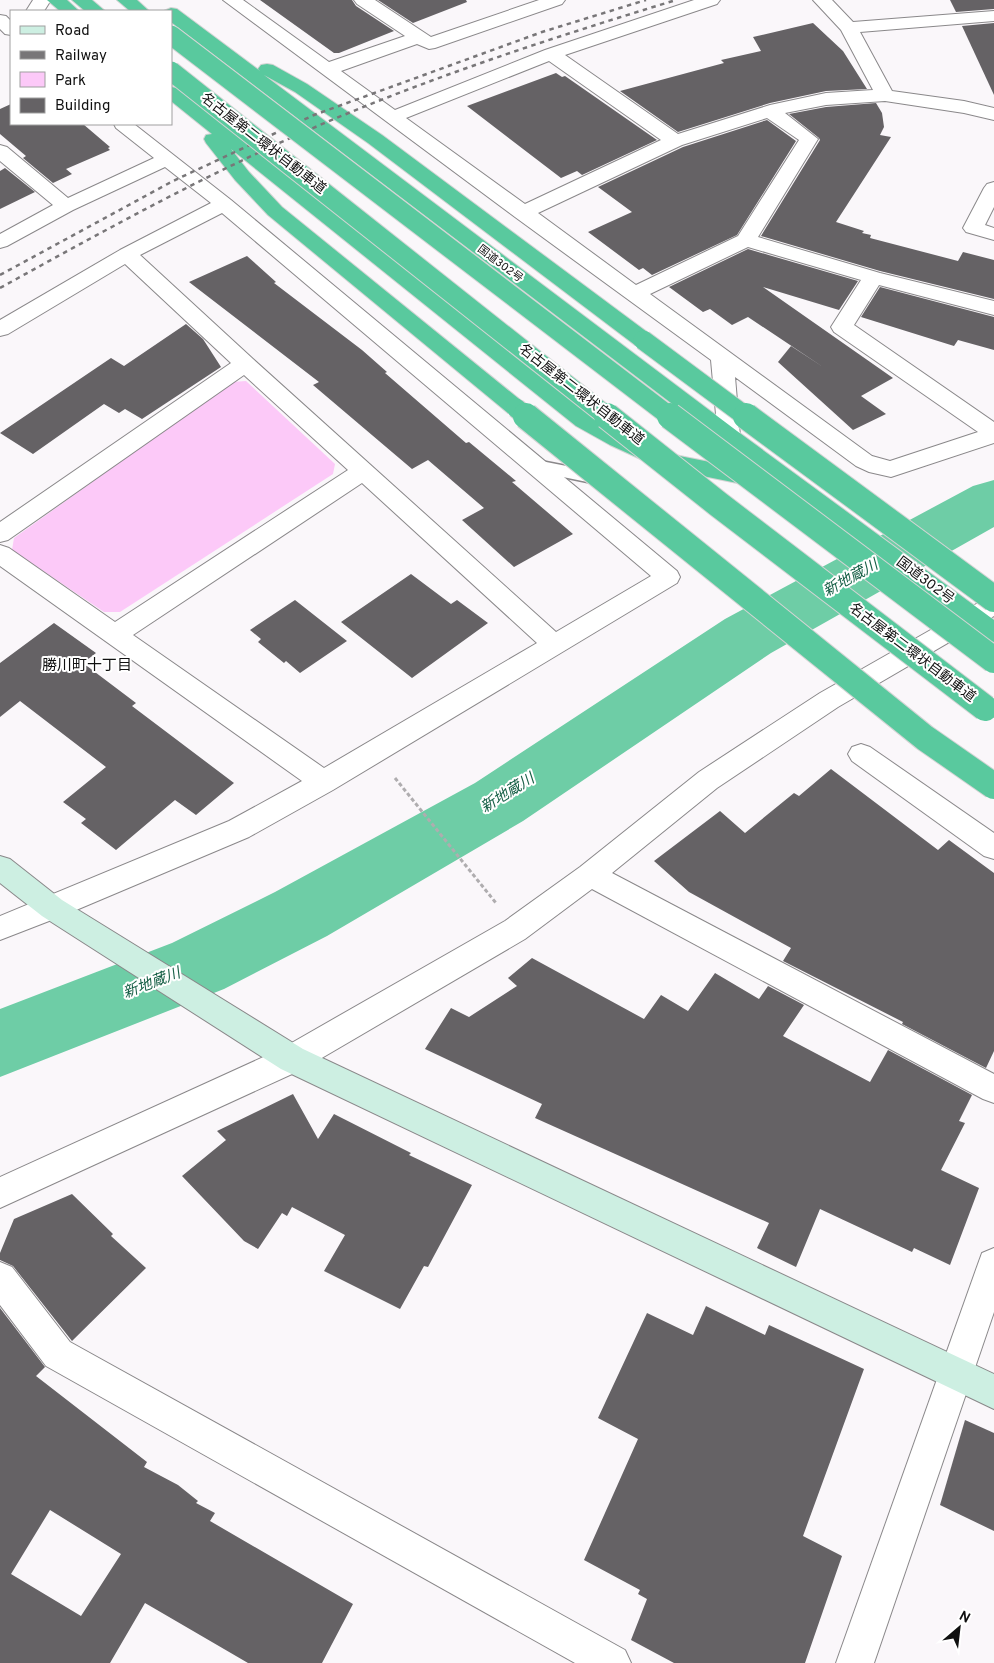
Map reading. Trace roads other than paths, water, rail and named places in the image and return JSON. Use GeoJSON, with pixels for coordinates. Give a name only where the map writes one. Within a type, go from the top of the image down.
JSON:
{"type":"FeatureCollection","features":[{"type":"Feature","properties":{"kind":"highway"},"geometry":{"type":"LineString","coordinates":[[56,0],[69,10]]}},
{"type":"Feature","properties":{"kind":"highway"},"geometry":{"type":"LineString","coordinates":[[81,0],[95,10]]}},
{"type":"Feature","properties":{"kind":"highway"},"geometry":{"type":"LineString","coordinates":[[126,0],[139,10]]}},
{"type":"Feature","properties":{"kind":"highway","name":"国道302号"},"geometry":{"type":"LineString","coordinates":[[154,0],[167,10]]}},
{"type":"Feature","properties":{"kind":"highway","name":"国道302号"},"geometry":{"type":"LineString","coordinates":[[172,13],[388,179],[950,601],[987,619]]}},
{"type":"Feature","properties":{"kind":"highway"},"geometry":{"type":"LineString","coordinates":[[172,36],[598,362],[994,660]]}},
{"type":"Feature","properties":{"kind":"highway"},"geometry":{"type":"LineString","coordinates":[[216,46],[271,70],[301,88],[375,139],[994,599]]}},
{"type":"Feature","properties":{"kind":"highway","name":"名古屋第二環状自動車道"},"geometry":{"type":"LineString","coordinates":[[172,72],[718,504],[994,714]]}},
{"type":"Feature","properties":{"kind":"highway"},"geometry":{"type":"LineString","coordinates":[[172,93],[204,128],[242,176],[275,210],[516,408],[926,738],[994,786]]}},
{"type":"Feature","properties":{"kind":"highway","name":"国道302号"},"geometry":{"type":"LineString","coordinates":[[172,93],[584,421],[614,439],[644,452],[678,463],[739,474],[770,484],[832,512]]}},
{"type":"Feature","properties":{"kind":"street"},"geometry":{"type":"LineString","coordinates":[[232,0],[522,214],[864,461],[877,467],[891,469],[994,434]]}},
{"type":"Feature","properties":{"kind":"street"},"geometry":{"type":"LineString","coordinates":[[363,0],[429,44],[556,0]]}},
{"type":"Feature","properties":{"kind":"street"},"geometry":{"type":"LineString","coordinates":[[393,117],[551,54],[711,0]]}},
{"type":"Feature","properties":{"kind":"street"},"geometry":{"type":"LineString","coordinates":[[822,0],[849,28],[885,96]]}},
{"type":"Feature","properties":{"kind":"street"},"geometry":{"type":"LineString","coordinates":[[849,28],[994,16]]}},
{"type":"Feature","properties":{"kind":"street"},"geometry":{"type":"LineString","coordinates":[[0,20],[10,29]]}},
{"type":"Feature","properties":{"kind":"street"},"geometry":{"type":"LineString","coordinates":[[328,69],[419,37]]}},
{"type":"Feature","properties":{"kind":"street"},"geometry":{"type":"LineString","coordinates":[[551,54],[675,141]]}},
{"type":"Feature","properties":{"kind":"street"},"geometry":{"type":"LineString","coordinates":[[522,214],[675,141],[770,111],[826,99],[885,96],[964,107],[994,114]]}},
{"type":"Feature","properties":{"kind":"street"},"geometry":{"type":"LineString","coordinates":[[634,294],[746,240],[809,139],[770,111]]}},
{"type":"Feature","properties":{"kind":"street"},"geometry":{"type":"LineString","coordinates":[[0,928],[239,829],[323,782],[668,577],[224,204],[124,125]]}},
{"type":"Feature","properties":{"kind":"street"},"geometry":{"type":"LineString","coordinates":[[0,151],[66,206]]}},
{"type":"Feature","properties":{"kind":"street"},"geometry":{"type":"LineString","coordinates":[[0,242],[66,206],[167,159]]}},
{"type":"Feature","properties":{"kind":"street"},"geometry":{"type":"LineString","coordinates":[[994,188],[973,228],[994,234]]}},
{"type":"Feature","properties":{"kind":"street"},"geometry":{"type":"LineString","coordinates":[[0,330],[127,254],[224,204]]}},
{"type":"Feature","properties":{"kind":"street"},"geometry":{"type":"LineString","coordinates":[[746,240],[873,277],[994,308]]}},
{"type":"Feature","properties":{"kind":"street"},"geometry":{"type":"LineString","coordinates":[[127,254],[245,364],[554,644]]}},
{"type":"Feature","properties":{"kind":"street"},"geometry":{"type":"LineString","coordinates":[[873,277],[842,327],[994,434]]}},
{"type":"Feature","properties":{"kind":"street"},"geometry":{"type":"LineString","coordinates":[[722,358],[729,436]]}},
{"type":"Feature","properties":{"kind":"street"},"geometry":{"type":"LineString","coordinates":[[0,534],[245,364]]}},
{"type":"Feature","properties":{"kind":"street"},"geometry":{"type":"LineString","coordinates":[[114,635],[364,471]]}},
{"type":"Feature","properties":{"kind":"street"},"geometry":{"type":"LineString","coordinates":[[0,554],[323,782]]}},
{"type":"Feature","properties":{"kind":"street"},"geometry":{"type":"LineString","coordinates":[[0,1193],[292,1060],[515,930],[590,875],[716,774],[829,700],[987,619]]}},
{"type":"Feature","properties":{"kind":"street"},"geometry":{"type":"LineString","coordinates":[[861,754],[994,848]]}},
{"type":"Feature","properties":{"kind":"street"},"geometry":{"type":"LineString","coordinates":[[0,867],[52,908],[292,1060],[994,1392]]}},
{"type":"Feature","properties":{"kind":"street"},"geometry":{"type":"LineString","coordinates":[[590,875],[994,1089]]}},
{"type":"Feature","properties":{"kind":"street"},"geometry":{"type":"LineString","coordinates":[[855,1663],[994,1264]]}},
{"type":"Feature","properties":{"kind":"street"},"geometry":{"type":"LineString","coordinates":[[0,1278],[58,1354],[612,1663]]}},
{"type":"Feature","properties":{"kind":"lane"},"geometry":{"type":"LineString","coordinates":[[536,466],[596,478]]}},
{"type":"Feature","properties":{"kind":"waterway","name":"新地蔵川"},"geometry":{"type":"LineString","coordinates":[[0,1043],[198,966],[301,914],[499,802],[748,636],[994,501]]}},
{"type":"Feature","properties":{"kind":"railway"},"geometry":{"type":"LineString","coordinates":[[0,275],[173,181],[314,115],[542,32],[646,0]]}},
{"type":"Feature","properties":{"kind":"railway"},"geometry":{"type":"LineString","coordinates":[[0,288],[202,180],[327,122],[500,56],[676,0]]}},
{"type":"Feature","properties":{"kind":"district","name":"勝川町十丁目"},"geometry":{"type":"Point","coordinates":[87,666]}}]}
